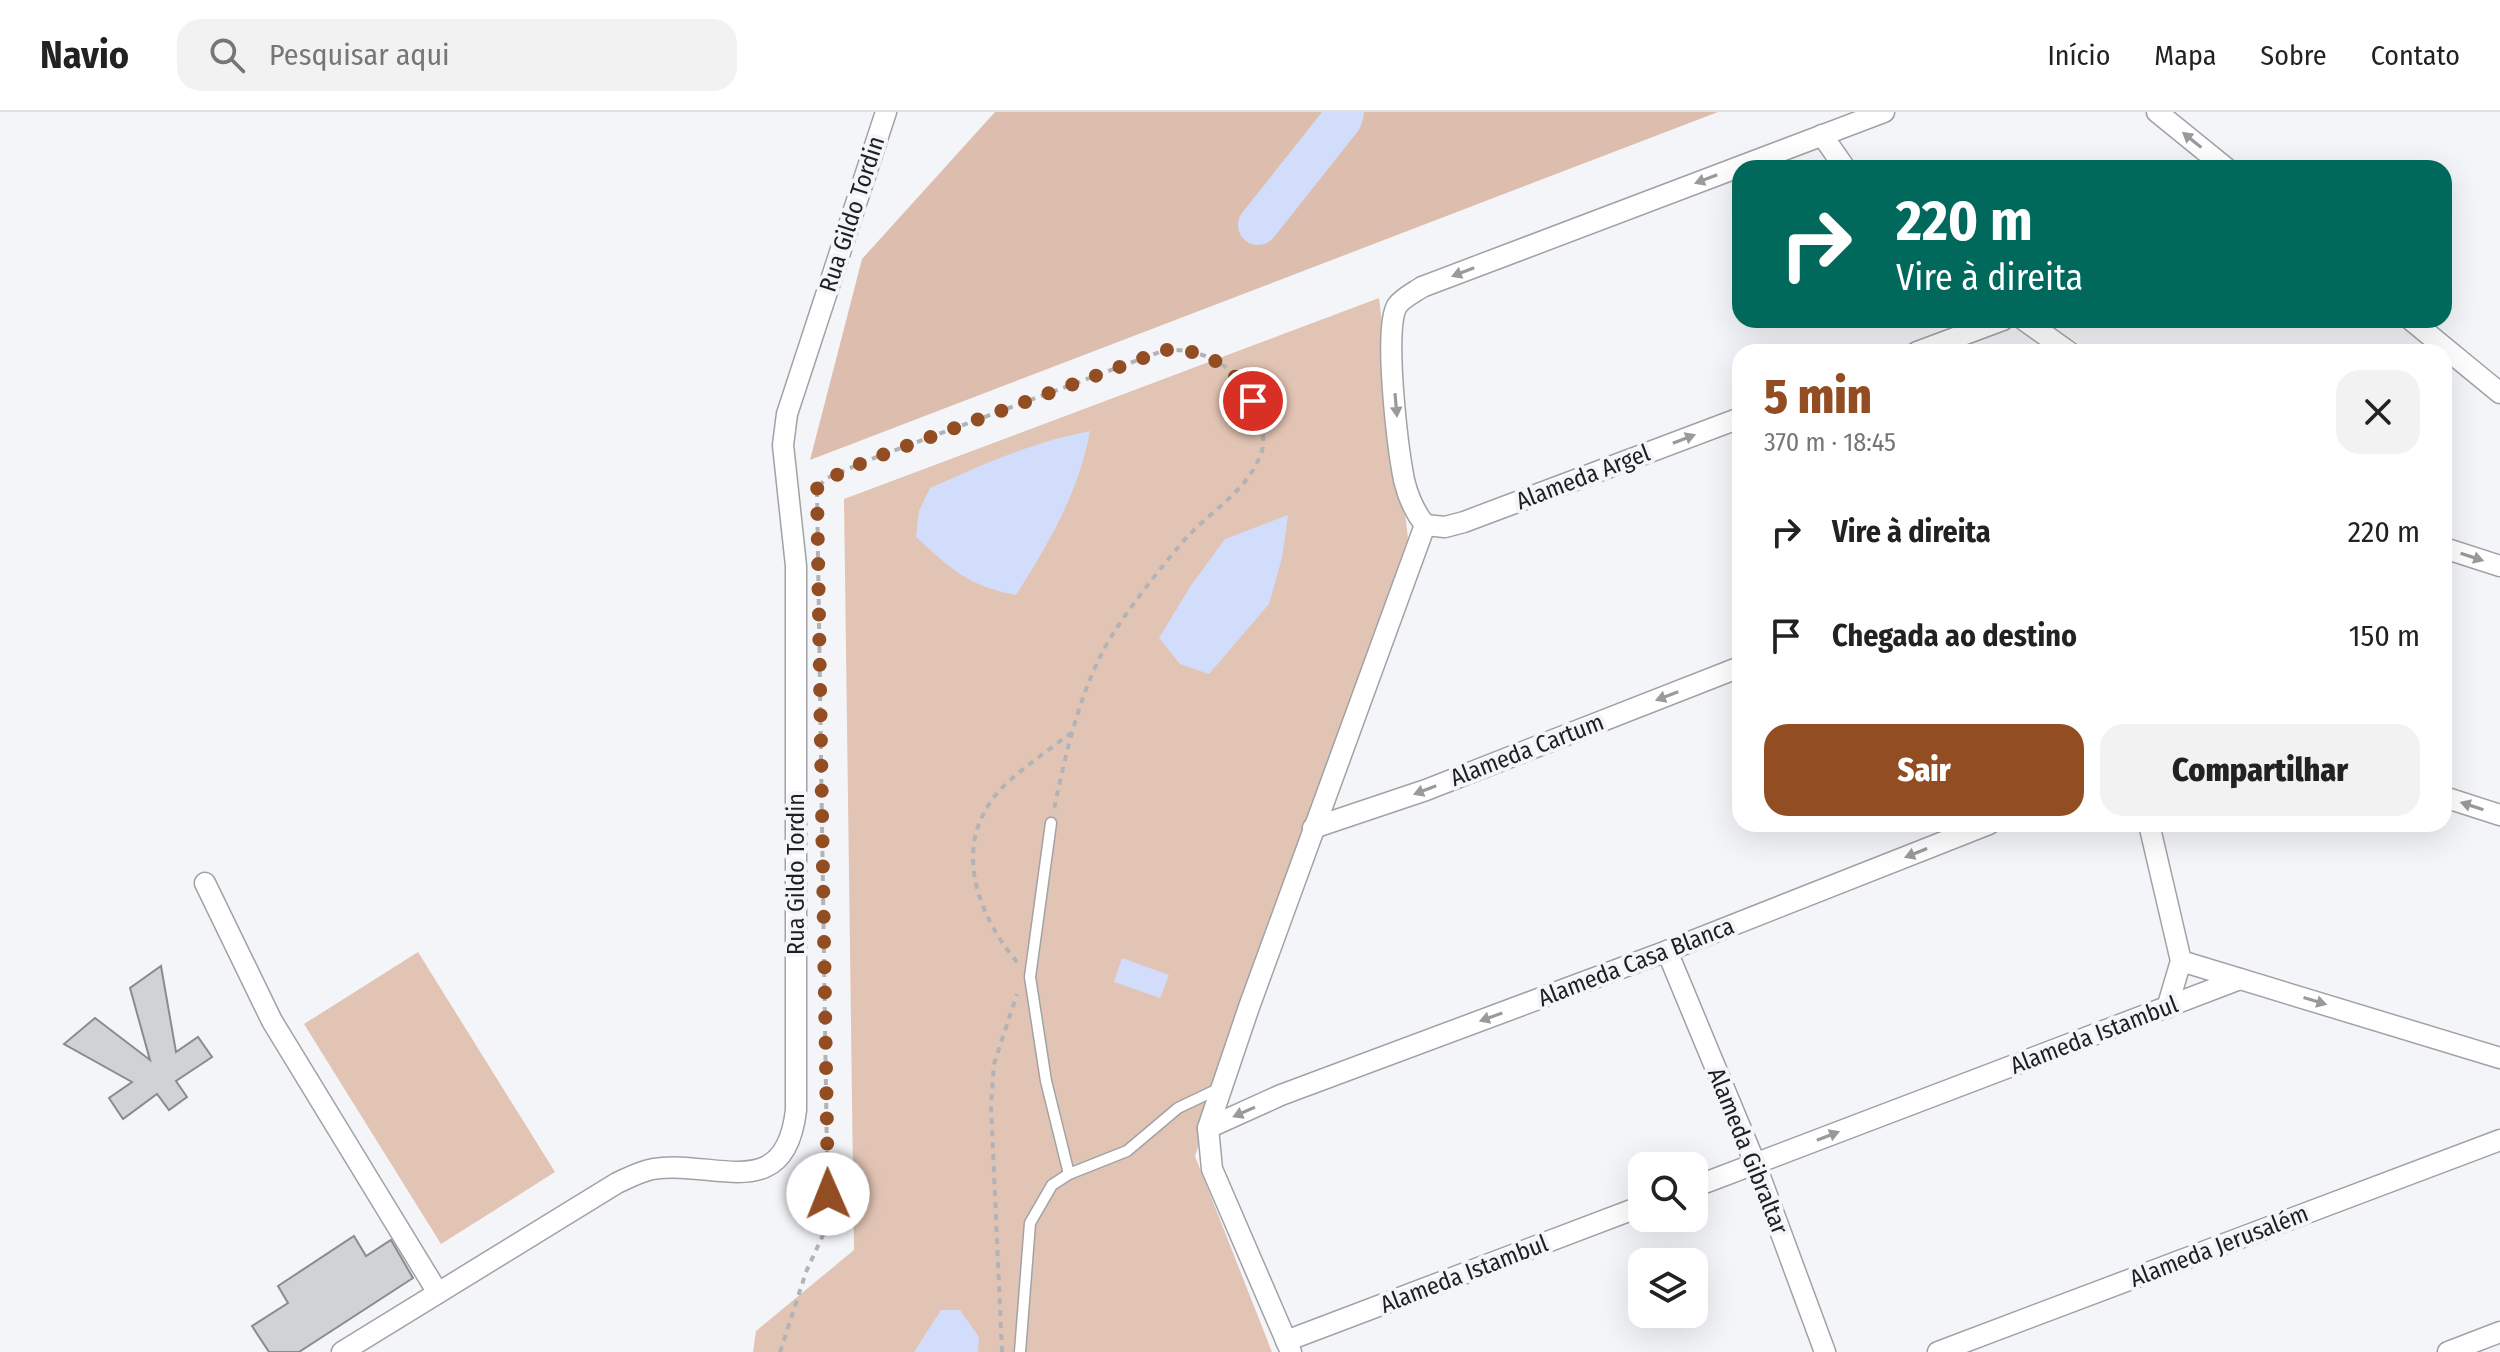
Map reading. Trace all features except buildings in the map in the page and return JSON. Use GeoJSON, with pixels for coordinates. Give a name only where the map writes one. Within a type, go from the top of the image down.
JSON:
{"type":"FeatureCollection","features":[{"type":"Feature","properties":{"kind":"street","name":"Rua Gildo Tordin"},"geometry":{"type":"LineString","coordinates":[[342,1352],[617,1183],[653,1169],[736,1173],[763,1169],[782,1156],[793,1138],[796,1110],[796,566],[783,445],[787,414],[886,112]]}},
{"type":"Feature","properties":{"kind":"street"},"geometry":{"type":"LineString","coordinates":[[1756,160],[1884,112]]}},
{"type":"Feature","properties":{"kind":"street"},"geometry":{"type":"LineString","coordinates":[[2157,112],[2216,160]]}},
{"type":"Feature","properties":{"kind":"street"},"geometry":{"type":"LineString","coordinates":[[1822,135],[1839,160]]}},
{"type":"Feature","properties":{"kind":"street"},"geometry":{"type":"LineString","coordinates":[[1288,1347],[1212,1169],[1208,1128],[1313,828],[1425,525],[1414,511],[1404,480],[1391,347],[1391,327],[1398,304],[1422,287],[1732,169]]}},
{"type":"Feature","properties":{"kind":"street"},"geometry":{"type":"LineString","coordinates":[[1938,344],[1982,328]]}},
{"type":"Feature","properties":{"kind":"street"},"geometry":{"type":"LineString","coordinates":[[2035,328],[2058,344]]}},
{"type":"Feature","properties":{"kind":"street"},"geometry":{"type":"LineString","coordinates":[[2421,328],[2440,344]]}},
{"type":"Feature","properties":{"kind":"street"},"geometry":{"type":"LineString","coordinates":[[2452,354],[2500,393]]}},
{"type":"Feature","properties":{"kind":"street","name":"Alameda Argel"},"geometry":{"type":"LineString","coordinates":[[1425,525],[1445,527],[1464,522],[1732,421]]}},
{"type":"Feature","properties":{"kind":"street"},"geometry":{"type":"LineString","coordinates":[[2452,551],[2500,566]]}},
{"type":"Feature","properties":{"kind":"street","name":"Alameda Cartum"},"geometry":{"type":"LineString","coordinates":[[1313,828],[1426,790],[1732,670]]}},
{"type":"Feature","properties":{"kind":"street"},"geometry":{"type":"LineString","coordinates":[[2452,800],[2500,815]]}},
{"type":"Feature","properties":{"kind":"street","name":"Alameda Casa Blanca"},"geometry":{"type":"LineString","coordinates":[[1208,1128],[1281,1095],[1667,951],[1969,832]]}},
{"type":"Feature","properties":{"kind":"street"},"geometry":{"type":"LineString","coordinates":[[2151,832],[2181,961],[2167,1008]]}},
{"type":"Feature","properties":{"kind":"street"},"geometry":{"type":"LineString","coordinates":[[205,883],[272,1021],[438,1293]]}},
{"type":"Feature","properties":{"kind":"street","name":"Alameda Gibraltar"},"geometry":{"type":"LineString","coordinates":[[1667,951],[1755,1163],[1825,1352]]}},
{"type":"Feature","properties":{"kind":"street"},"geometry":{"type":"LineString","coordinates":[[2181,961],[2500,1058]]}},
{"type":"Feature","properties":{"kind":"street","name":"Alameda Istambul"},"geometry":{"type":"LineString","coordinates":[[1708,1181],[2240,979]]}},
{"type":"Feature","properties":{"kind":"street","name":"Alameda Jerusalém"},"geometry":{"type":"LineString","coordinates":[[1938,1352],[2500,1140]]}},
{"type":"Feature","properties":{"kind":"street","name":"Alameda Istambul"},"geometry":{"type":"LineString","coordinates":[[1288,1347],[1628,1212]]}},
{"type":"Feature","properties":{"kind":"street"},"geometry":{"type":"LineString","coordinates":[[2448,1352],[2500,1332]]}},
{"type":"Feature","properties":{"kind":"lane"},"geometry":{"type":"LineString","coordinates":[[1051,823],[1030,977],[1046,1081],[1069,1174]]}},
{"type":"Feature","properties":{"kind":"lane"},"geometry":{"type":"LineString","coordinates":[[1020,1352],[1030,1223],[1052,1185],[1069,1174],[1127,1151],[1178,1108],[1222,1083]]}},
{"type":"Feature","properties":{"kind":"path"},"geometry":{"type":"LineString","coordinates":[[780,1352],[806,1272],[828,1224],[817,489],[825,479],[866,461],[1165,350],[1199,352],[1226,365],[1253,401],[1264,440],[1260,455],[1236,493],[1182,542],[1117,627],[1099,661],[1073,731],[1051,823]]}},
{"type":"Feature","properties":{"kind":"path"},"geometry":{"type":"LineString","coordinates":[[1002,1352],[992,1092],[994,1064],[1007,1018],[1017,995],[1030,977],[987,919],[976,889],[972,841],[986,809],[1003,788],[1073,731]]}},
{"type":"Feature","properties":{"kind":"shaded area"},"geometry":{"type":"Polygon","coordinates":[[[995,112],[1718,112],[810,460],[862,259],[995,112]]]}},
{"type":"Feature","properties":{"kind":"shaded area"},"geometry":{"type":"Polygon","coordinates":[[[1379,298],[1408,538],[1195,1156],[1272,1352],[753,1352],[756,1331],[854,1250],[844,499],[1379,298]]]}},
{"type":"Feature","properties":{"kind":"shaded area"},"geometry":{"type":"Polygon","coordinates":[[[418,952],[555,1172],[441,1244],[304,1024],[418,952]]]}},
{"type":"Feature","properties":{"kind":"water"},"geometry":{"type":"Polygon","coordinates":[[[1090,431],[1070,496],[1051,536],[1016,595],[985,587],[961,575],[916,537],[919,511],[930,488],[1028,448],[1090,431]]]}},
{"type":"Feature","properties":{"kind":"water"},"geometry":{"type":"Polygon","coordinates":[[[1288,515],[1282,558],[1269,604],[1209,674],[1180,664],[1159,638],[1190,587],[1225,539],[1288,515]]]}},
{"type":"Feature","properties":{"kind":"water"},"geometry":{"type":"Polygon","coordinates":[[[1122,958],[1169,975],[1160,998],[1114,982],[1122,958]]]}},
{"type":"Feature","properties":{"kind":"water"},"geometry":{"type":"Polygon","coordinates":[[[941,1310],[960,1310],[979,1337],[978,1352],[914,1352],[941,1310]]]}},
{"type":"Feature","properties":{"kind":"waterway"},"geometry":{"type":"LineString","coordinates":[[1258,225],[1342,119],[1344,112]]}},
{"type":"Feature","properties":{"kind":"route"},"geometry":{"type":"LineString","coordinates":[[828,1194],[817,489],[820,483],[866,461],[1165,350],[1199,352],[1226,365],[1244,385],[1253,401]]}}]}
